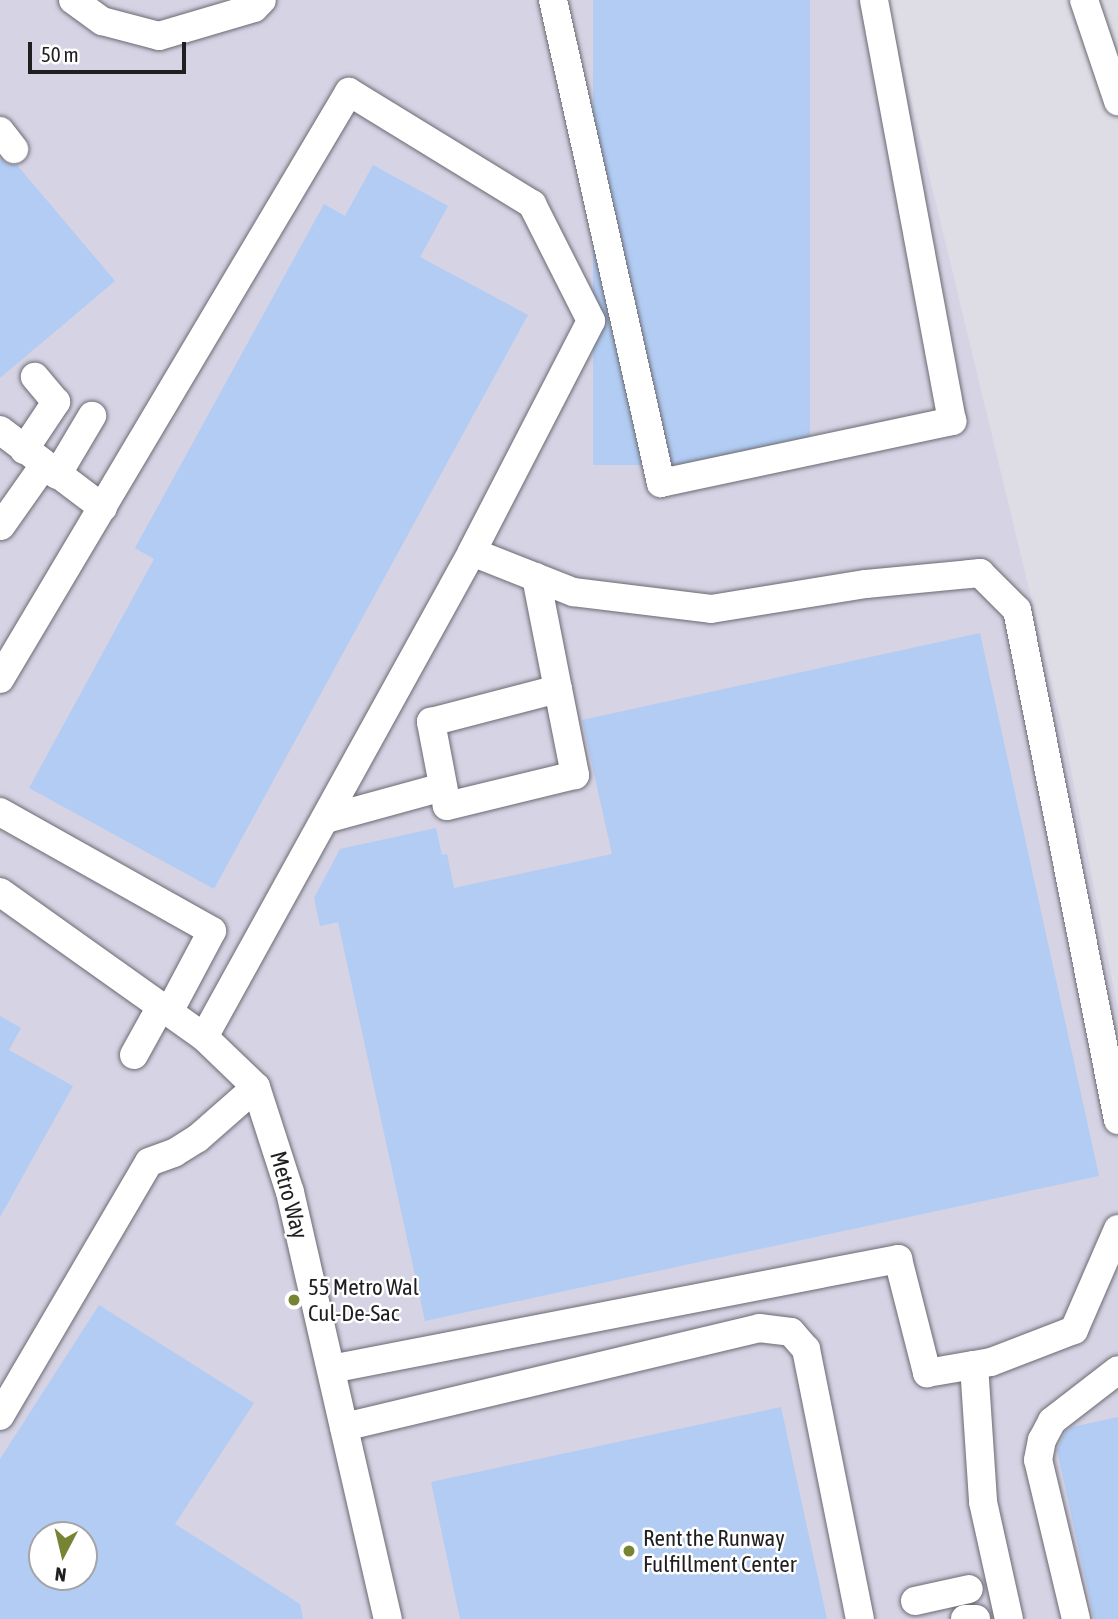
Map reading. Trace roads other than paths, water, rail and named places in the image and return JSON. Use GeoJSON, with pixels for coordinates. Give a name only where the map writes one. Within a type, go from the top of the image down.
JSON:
{"type":"FeatureCollection","features":[{"type":"Feature","properties":{"kind":"street"},"geometry":{"type":"LineString","coordinates":[[73,0],[102,20],[159,36],[254,8],[262,0]]}},
{"type":"Feature","properties":{"kind":"street"},"geometry":{"type":"LineString","coordinates":[[552,0],[661,483],[952,421],[874,0]]}},
{"type":"Feature","properties":{"kind":"street"},"geometry":{"type":"LineString","coordinates":[[1084,0],[1118,101]]}},
{"type":"Feature","properties":{"kind":"street"},"geometry":{"type":"LineString","coordinates":[[0,679],[349,92],[532,204],[591,321]]}},
{"type":"Feature","properties":{"kind":"street"},"geometry":{"type":"LineString","coordinates":[[591,321],[623,315]]}},
{"type":"Feature","properties":{"kind":"street"},"geometry":{"type":"LineString","coordinates":[[204,1037],[472,552],[591,321]]}},
{"type":"Feature","properties":{"kind":"street"},"geometry":{"type":"LineString","coordinates":[[35,377],[56,402],[41,464]]}},
{"type":"Feature","properties":{"kind":"street"},"geometry":{"type":"LineString","coordinates":[[1,526],[41,464],[92,415]]}},
{"type":"Feature","properties":{"kind":"street"},"geometry":{"type":"LineString","coordinates":[[0,430],[41,464],[103,508]]}},
{"type":"Feature","properties":{"kind":"street"},"geometry":{"type":"LineString","coordinates":[[472,552],[573,592],[711,609],[866,584],[980,573],[1017,610],[1118,1120]]}},
{"type":"Feature","properties":{"kind":"street"},"geometry":{"type":"LineString","coordinates":[[536,577],[575,775],[447,806],[431,722],[558,689]]}},
{"type":"Feature","properties":{"kind":"street"},"geometry":{"type":"LineString","coordinates":[[326,819],[443,787]]}},
{"type":"Feature","properties":{"kind":"street"},"geometry":{"type":"LineString","coordinates":[[0,812],[212,931],[134,1055]]}},
{"type":"Feature","properties":{"kind":"street","name":"Metro Way"},"geometry":{"type":"LineString","coordinates":[[0,892],[204,1037],[256,1087],[290,1192],[388,1619]]}},
{"type":"Feature","properties":{"kind":"street"},"geometry":{"type":"LineString","coordinates":[[0,1416],[149,1162],[174,1153],[198,1138],[256,1087]]}},
{"type":"Feature","properties":{"kind":"street"},"geometry":{"type":"LineString","coordinates":[[331,1368],[898,1259],[927,1373],[991,1362],[1073,1330],[1118,1229]]}},
{"type":"Feature","properties":{"kind":"street"},"geometry":{"type":"LineString","coordinates":[[344,1427],[759,1328],[791,1332],[806,1349],[860,1619]]}},
{"type":"Feature","properties":{"kind":"street"},"geometry":{"type":"LineString","coordinates":[[974,1365],[983,1502],[1009,1619]]}},
{"type":"Feature","properties":{"kind":"street"},"geometry":{"type":"LineString","coordinates":[[1076,1619],[1038,1460],[1042,1440],[1052,1421],[1118,1370]]}},
{"type":"Feature","properties":{"kind":"street"},"geometry":{"type":"LineString","coordinates":[[915,1601],[969,1589]]}},
{"type":"Feature","properties":{"kind":"street"},"geometry":{"type":"LineString","coordinates":[[965,1619],[976,1619]]}},
{"type":"Feature","properties":{"kind":"place","name":"55 Metro Wal Cul-De-Sac"},"geometry":{"type":"Point","coordinates":[294,1300]}},
{"type":"Feature","properties":{"kind":"place","name":"Rent the Runway Fulfillment Center"},"geometry":{"type":"Point","coordinates":[629,1551]}}]}
